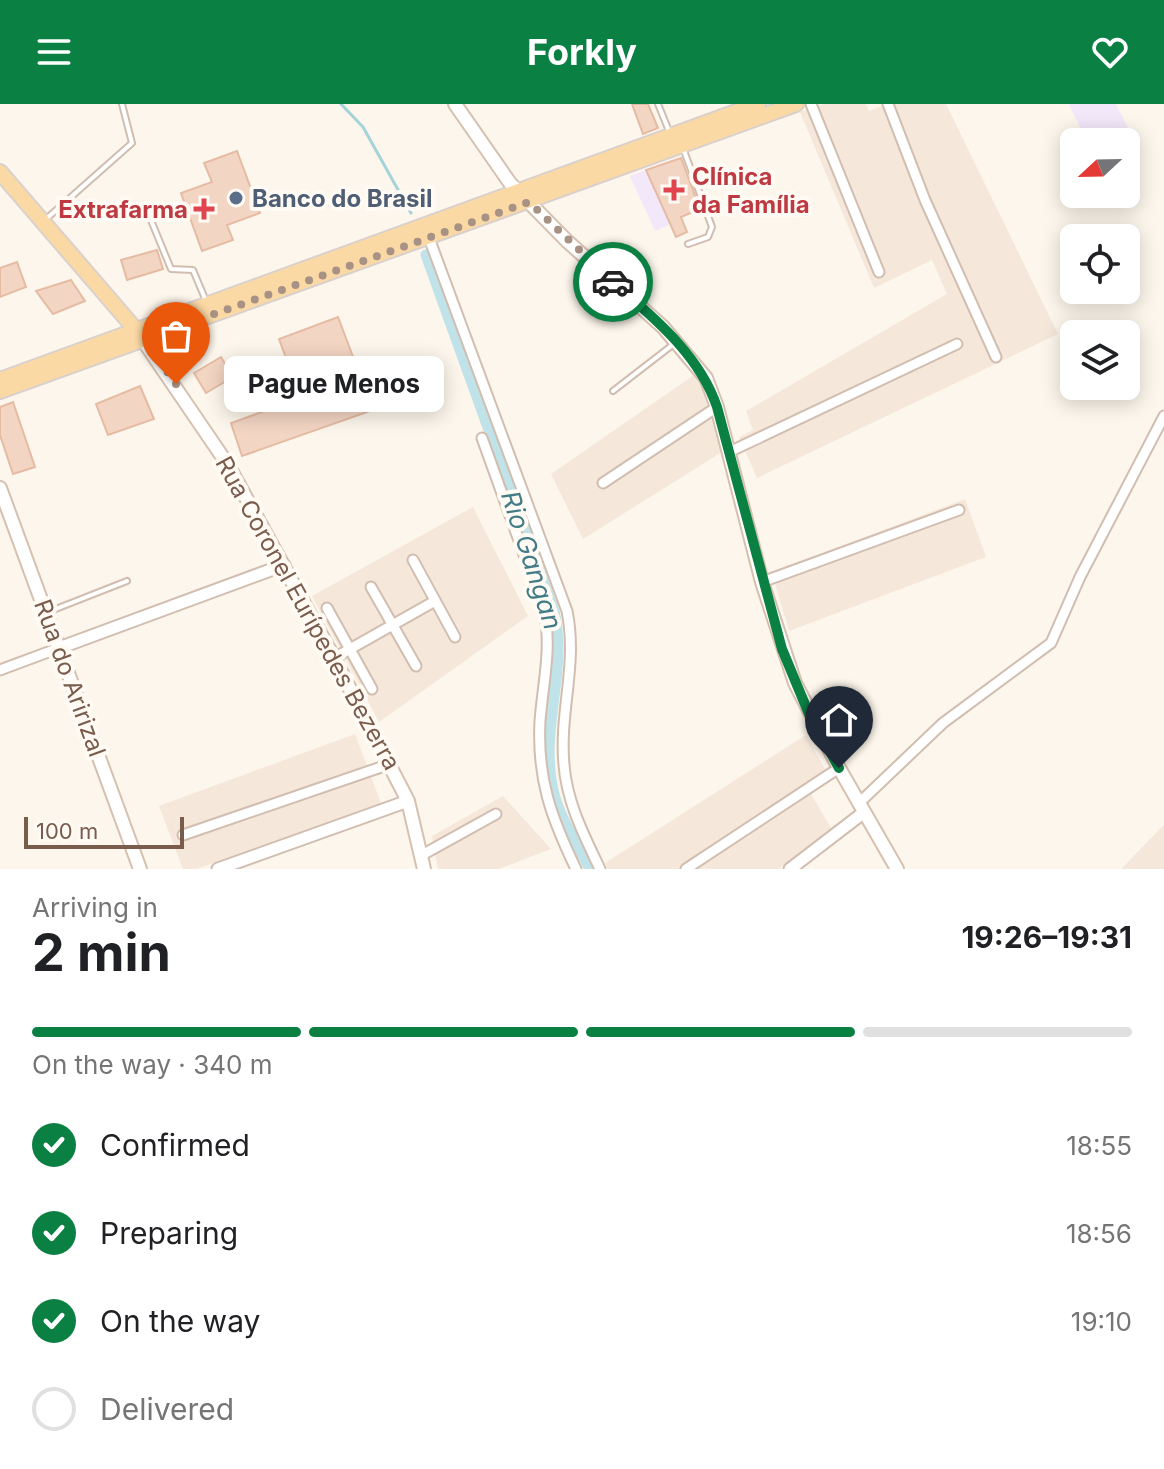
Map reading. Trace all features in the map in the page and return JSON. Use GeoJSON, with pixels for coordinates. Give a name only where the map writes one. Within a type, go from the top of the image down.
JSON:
{"type":"FeatureCollection","features":[{"type":"Feature","properties":{"kind":"main road"},"geometry":{"type":"LineString","coordinates":[[455,104],[524,197],[676,342],[706,378],[717,407],[762,582],[795,683],[897,869]]}},
{"type":"Feature","properties":{"kind":"main road"},"geometry":{"type":"LineString","coordinates":[[677,141],[738,106],[758,104]]}},
{"type":"Feature","properties":{"kind":"main road"},"geometry":{"type":"LineString","coordinates":[[0,391],[207,305],[524,197],[677,141],[796,104]]}},
{"type":"Feature","properties":{"kind":"main road"},"geometry":{"type":"LineString","coordinates":[[0,172],[140,334]]}},
{"type":"Feature","properties":{"kind":"main road"},"geometry":{"type":"LineString","coordinates":[[0,380],[429,238],[524,197]]}},
{"type":"Feature","properties":{"kind":"main road","name":"Rua Coronel Eurípedes Bezerra"},"geometry":{"type":"LineString","coordinates":[[140,334],[228,465],[334,658],[408,801],[424,869]]}},
{"type":"Feature","properties":{"kind":"main road","name":"Rua do Aririzal"},"geometry":{"type":"LineString","coordinates":[[0,488],[140,869]]}},
{"type":"Feature","properties":{"kind":"street"},"geometry":{"type":"LineString","coordinates":[[811,104],[879,272]]}},
{"type":"Feature","properties":{"kind":"street"},"geometry":{"type":"LineString","coordinates":[[888,104],[930,213],[996,357]]}},
{"type":"Feature","properties":{"kind":"street"},"geometry":{"type":"LineString","coordinates":[[429,238],[567,611],[574,646],[563,730],[565,776],[572,808],[600,869]]}},
{"type":"Feature","properties":{"kind":"street"},"geometry":{"type":"LineString","coordinates":[[729,452],[957,344]]}},
{"type":"Feature","properties":{"kind":"street"},"geometry":{"type":"LineString","coordinates":[[603,483],[717,407]]}},
{"type":"Feature","properties":{"kind":"street"},"geometry":{"type":"LineString","coordinates":[[790,869],[861,808],[943,723],[1051,643],[1080,577],[1161,428],[1164,416]]}},
{"type":"Feature","properties":{"kind":"street"},"geometry":{"type":"LineString","coordinates":[[482,438],[544,610],[549,638],[540,719],[543,784],[553,821],[576,869]]}},
{"type":"Feature","properties":{"kind":"street"},"geometry":{"type":"LineString","coordinates":[[762,582],[959,510]]}},
{"type":"Feature","properties":{"kind":"street"},"geometry":{"type":"LineString","coordinates":[[413,560],[455,637]]}},
{"type":"Feature","properties":{"kind":"street"},"geometry":{"type":"LineString","coordinates":[[0,670],[284,565]]}},
{"type":"Feature","properties":{"kind":"street"},"geometry":{"type":"LineString","coordinates":[[371,587],[416,666]]}},
{"type":"Feature","properties":{"kind":"street"},"geometry":{"type":"LineString","coordinates":[[334,658],[435,601]]}},
{"type":"Feature","properties":{"kind":"street"},"geometry":{"type":"LineString","coordinates":[[327,608],[372,689]]}},
{"type":"Feature","properties":{"kind":"street"},"geometry":{"type":"LineString","coordinates":[[183,835],[390,764]]}},
{"type":"Feature","properties":{"kind":"street"},"geometry":{"type":"LineString","coordinates":[[686,869],[839,768]]}},
{"type":"Feature","properties":{"kind":"street"},"geometry":{"type":"LineString","coordinates":[[218,869],[408,801]]}},
{"type":"Feature","properties":{"kind":"street"},"geometry":{"type":"LineString","coordinates":[[422,855],[496,814]]}},
{"type":"Feature","properties":{"kind":"lane"},"geometry":{"type":"LineString","coordinates":[[43,222],[132,143],[122,104]]}},
{"type":"Feature","properties":{"kind":"lane"},"geometry":{"type":"LineString","coordinates":[[658,104],[677,141],[712,227],[708,237],[688,244]]}},
{"type":"Feature","properties":{"kind":"lane"},"geometry":{"type":"LineString","coordinates":[[148,213],[171,269],[193,270],[207,305]]}},
{"type":"Feature","properties":{"kind":"lane"},"geometry":{"type":"LineString","coordinates":[[613,391],[676,342]]}},
{"type":"Feature","properties":{"kind":"lane"},"geometry":{"type":"LineString","coordinates":[[46,613],[127,581]]}},
{"type":"Feature","properties":{"kind":"shaded area"},"geometry":{"type":"Polygon","coordinates":[[[824,104],[866,104],[869,111],[888,104],[946,104],[1058,334],[757,478],[739,437],[753,430],[746,411],[947,294],[932,260],[874,288],[800,112],[824,104]]]}},
{"type":"Feature","properties":{"kind":"shaded area"},"geometry":{"type":"Polygon","coordinates":[[[1069,104],[1116,104],[1128,128],[1080,128],[1069,104]]]}},
{"type":"Feature","properties":{"kind":"shaded area"},"geometry":{"type":"Polygon","coordinates":[[[646,170],[671,224],[655,231],[630,176],[646,170]]]}},
{"type":"Feature","properties":{"kind":"shaded area"},"geometry":{"type":"Polygon","coordinates":[[[697,373],[722,452],[583,539],[551,474],[697,373]]]}},
{"type":"Feature","properties":{"kind":"shaded area"},"geometry":{"type":"Polygon","coordinates":[[[965,499],[986,557],[789,631],[775,584],[782,581],[778,570],[965,499]]]}},
{"type":"Feature","properties":{"kind":"shaded area"},"geometry":{"type":"Polygon","coordinates":[[[473,507],[528,616],[379,722],[312,596],[473,507]]]}},
{"type":"Feature","properties":{"kind":"shaded area"},"geometry":{"type":"Polygon","coordinates":[[[355,734],[381,803],[197,869],[183,869],[159,806],[355,734]]]}},
{"type":"Feature","properties":{"kind":"shaded area"},"geometry":{"type":"Polygon","coordinates":[[[806,735],[831,780],[811,794],[831,828],[779,869],[608,869],[605,863],[806,735]]]}},
{"type":"Feature","properties":{"kind":"shaded area"},"geometry":{"type":"Polygon","coordinates":[[[503,796],[551,849],[499,869],[438,869],[432,836],[503,796]]]}},
{"type":"Feature","properties":{"kind":"shaded area"},"geometry":{"type":"Polygon","coordinates":[[[1164,825],[1164,869],[1121,869],[1164,825]]]}},
{"type":"Feature","properties":{"kind":"building"},"geometry":{"type":"Polygon","coordinates":[[[632,104],[648,104],[658,128],[643,134],[632,104]]]}},
{"type":"Feature","properties":{"kind":"building"},"geometry":{"type":"Polygon","coordinates":[[[237,151],[260,213],[227,225],[233,240],[202,251],[181,193],[212,182],[204,163],[237,151]]]}},
{"type":"Feature","properties":{"kind":"building","name":"Clínica da Família"},"geometry":{"type":"Polygon","coordinates":[[[681,158],[700,209],[681,217],[687,232],[676,237],[646,170],[681,158]]]}},
{"type":"Feature","properties":{"kind":"building"},"geometry":{"type":"Polygon","coordinates":[[[157,250],[163,269],[127,280],[121,260],[157,250]]]}},
{"type":"Feature","properties":{"kind":"building"},"geometry":{"type":"Polygon","coordinates":[[[17,262],[26,287],[0,297],[0,268],[17,262]]]}},
{"type":"Feature","properties":{"kind":"building"},"geometry":{"type":"Polygon","coordinates":[[[71,280],[85,301],[53,314],[36,291],[71,280]]]}},
{"type":"Feature","properties":{"kind":"building"},"geometry":{"type":"Polygon","coordinates":[[[338,317],[373,410],[242,456],[231,423],[301,398],[279,339],[338,317]]]}},
{"type":"Feature","properties":{"kind":"building"},"geometry":{"type":"Polygon","coordinates":[[[221,357],[233,377],[206,393],[194,373],[221,357]]]}},
{"type":"Feature","properties":{"kind":"building"},"geometry":{"type":"Polygon","coordinates":[[[140,386],[154,419],[108,435],[96,404],[140,386]]]}},
{"type":"Feature","properties":{"kind":"building"},"geometry":{"type":"Polygon","coordinates":[[[13,402],[35,467],[13,474],[0,435],[0,407],[13,402]]]}},
{"type":"Feature","properties":{"kind":"waterway","name":"Rio Gangan"},"geometry":{"type":"LineString","coordinates":[[341,104],[363,127],[411,213]]}},
{"type":"Feature","properties":{"kind":"waterway","name":"Rio Gangan"},"geometry":{"type":"LineString","coordinates":[[426,255],[554,611],[558,656],[549,745],[553,790],[569,831],[590,869]]}},
{"type":"Feature","properties":{"kind":"way so far"},"geometry":{"type":"LineString","coordinates":[[176,384],[144,339],[529,202],[613,282]]}},
{"type":"Feature","properties":{"kind":"place","name":"Clínica da Família"},"geometry":{"type":"Point","coordinates":[674,190]}},
{"type":"Feature","properties":{"kind":"place","name":"Banco do Brasil"},"geometry":{"type":"Point","coordinates":[236,198]}},
{"type":"Feature","properties":{"kind":"place","name":"Extrafarma"},"geometry":{"type":"Point","coordinates":[204,209]}},
{"type":"Feature","properties":{"kind":"place","name":"Pague Menos"},"geometry":{"type":"Point","coordinates":[176,384]}},
{"type":"Feature","properties":{"kind":"route"},"geometry":{"type":"LineString","coordinates":[[613,282],[663,327],[706,378],[717,407],[782,649],[809,714],[839,768]]}}]}
